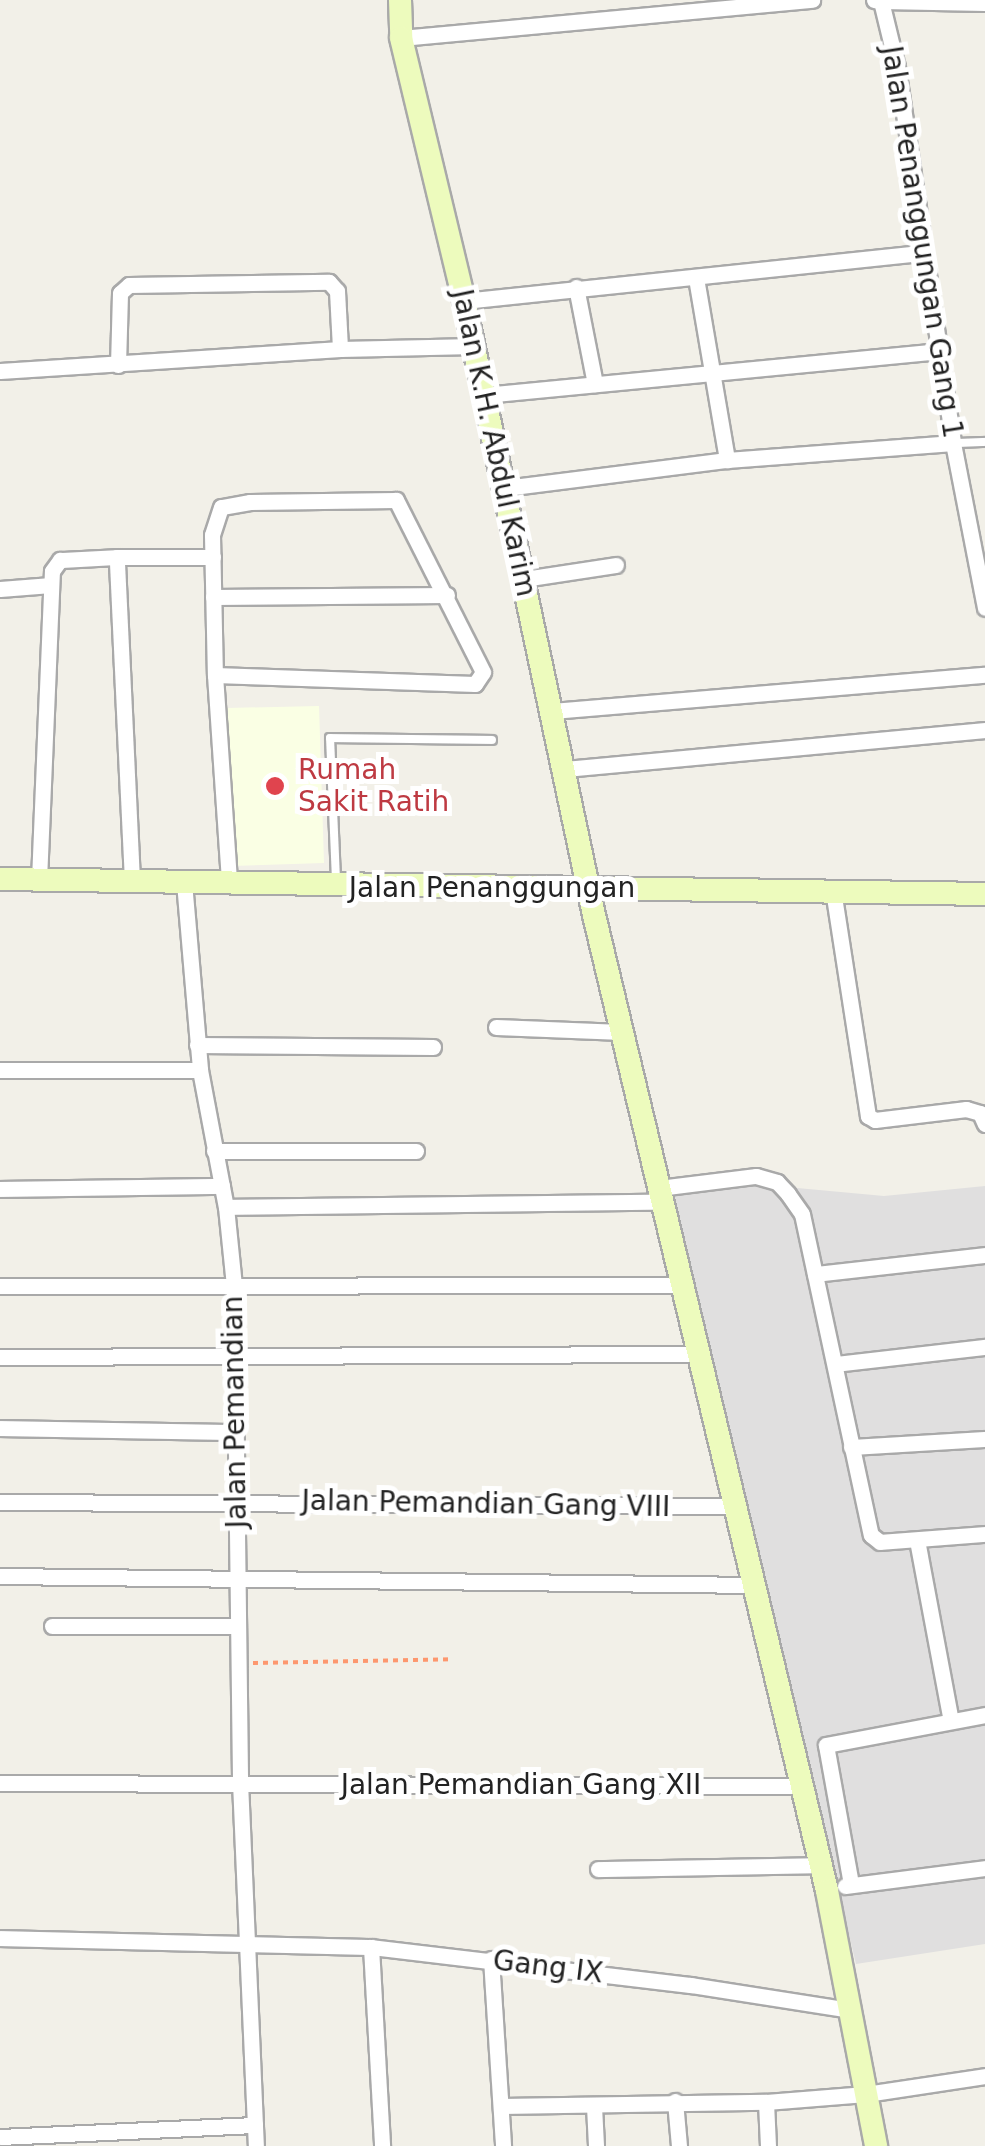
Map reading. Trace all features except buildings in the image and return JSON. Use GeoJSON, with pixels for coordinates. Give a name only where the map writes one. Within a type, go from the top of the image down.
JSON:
{"type":"FeatureCollection","features":[{"type":"Feature","properties":{"kind":"street","name":"Jalan K.H. Abdul Karim"},"geometry":{"type":"LineString","coordinates":[[400,0],[401,38],[474,346],[588,888],[821,1864],[876,2146]]}},
{"type":"Feature","properties":{"kind":"street"},"geometry":{"type":"LineString","coordinates":[[632,18],[635,0]]}},
{"type":"Feature","properties":{"kind":"street"},"geometry":{"type":"LineString","coordinates":[[401,38],[812,0]]}},
{"type":"Feature","properties":{"kind":"street"},"geometry":{"type":"LineString","coordinates":[[878,1],[985,3]]}},
{"type":"Feature","properties":{"kind":"street","name":"Jalan Penanggungan Gang 1"},"geometry":{"type":"LineString","coordinates":[[878,1],[896,67],[938,352],[984,598]]}},
{"type":"Feature","properties":{"kind":"street"},"geometry":{"type":"LineString","coordinates":[[464,301],[922,253]]}},
{"type":"Feature","properties":{"kind":"street"},"geometry":{"type":"LineString","coordinates":[[696,278],[727,460]]}},
{"type":"Feature","properties":{"kind":"street"},"geometry":{"type":"LineString","coordinates":[[118,364],[120,293],[129,285],[329,282],[338,291],[340,349]]}},
{"type":"Feature","properties":{"kind":"street"},"geometry":{"type":"LineString","coordinates":[[576,287],[595,384]]}},
{"type":"Feature","properties":{"kind":"street"},"geometry":{"type":"LineString","coordinates":[[0,370],[340,349],[474,346]]}},
{"type":"Feature","properties":{"kind":"street"},"geometry":{"type":"LineString","coordinates":[[484,395],[938,352]]}},
{"type":"Feature","properties":{"kind":"street"},"geometry":{"type":"LineString","coordinates":[[504,488],[727,460],[953,442]]}},
{"type":"Feature","properties":{"kind":"street"},"geometry":{"type":"LineString","coordinates":[[214,675],[475,684],[483,672],[399,504],[384,497],[226,505],[217,514],[212,557],[214,675],[229,882]]}},
{"type":"Feature","properties":{"kind":"street"},"geometry":{"type":"LineString","coordinates":[[39,880],[55,562],[117,557],[212,557]]}},
{"type":"Feature","properties":{"kind":"street"},"geometry":{"type":"LineString","coordinates":[[117,557],[132,881]]}},
{"type":"Feature","properties":{"kind":"street"},"geometry":{"type":"LineString","coordinates":[[524,578],[616,565]]}},
{"type":"Feature","properties":{"kind":"street"},"geometry":{"type":"LineString","coordinates":[[0,588],[51,585]]}},
{"type":"Feature","properties":{"kind":"street"},"geometry":{"type":"LineString","coordinates":[[213,597],[447,595]]}},
{"type":"Feature","properties":{"kind":"street"},"geometry":{"type":"LineString","coordinates":[[552,711],[985,675]]}},
{"type":"Feature","properties":{"kind":"street"},"geometry":{"type":"LineString","coordinates":[[565,768],[985,730]]}},
{"type":"Feature","properties":{"kind":"street","name":"Jalan Penanggungan"},"geometry":{"type":"LineString","coordinates":[[0,879],[985,894]]}},
{"type":"Feature","properties":{"kind":"street","name":"Jalan Pemandian"},"geometry":{"type":"LineString","coordinates":[[184,882],[200,1070],[226,1207],[234,1286],[244,1945],[256,2146]]}},
{"type":"Feature","properties":{"kind":"street"},"geometry":{"type":"LineString","coordinates":[[833,890],[868,1116],[875,1120],[966,1109],[980,1113],[985,1124]]}},
{"type":"Feature","properties":{"kind":"street"},"geometry":{"type":"LineString","coordinates":[[496,1027],[622,1032]]}},
{"type":"Feature","properties":{"kind":"street"},"geometry":{"type":"LineString","coordinates":[[197,1045],[433,1048]]}},
{"type":"Feature","properties":{"kind":"street"},"geometry":{"type":"LineString","coordinates":[[0,1070],[200,1070]]}},
{"type":"Feature","properties":{"kind":"street"},"geometry":{"type":"LineString","coordinates":[[214,1151],[416,1151]]}},
{"type":"Feature","properties":{"kind":"street"},"geometry":{"type":"LineString","coordinates":[[226,1207],[661,1195],[735,1175],[777,1182],[802,1214],[871,1534],[880,1542],[985,1534]]}},
{"type":"Feature","properties":{"kind":"street"},"geometry":{"type":"LineString","coordinates":[[0,1189],[222,1186]]}},
{"type":"Feature","properties":{"kind":"street"},"geometry":{"type":"LineString","coordinates":[[815,1274],[985,1255]]}},
{"type":"Feature","properties":{"kind":"street"},"geometry":{"type":"LineString","coordinates":[[0,1286],[683,1285]]}},
{"type":"Feature","properties":{"kind":"street"},"geometry":{"type":"LineString","coordinates":[[835,1364],[985,1347]]}},
{"type":"Feature","properties":{"kind":"street"},"geometry":{"type":"LineString","coordinates":[[0,1357],[698,1354]]}},
{"type":"Feature","properties":{"kind":"street"},"geometry":{"type":"LineString","coordinates":[[0,1428],[236,1432]]}},
{"type":"Feature","properties":{"kind":"street"},"geometry":{"type":"LineString","coordinates":[[851,1447],[985,1439]]}},
{"type":"Feature","properties":{"kind":"street","name":"Jalan Pemandian Gang VIII"},"geometry":{"type":"LineString","coordinates":[[0,1502],[735,1506]]}},
{"type":"Feature","properties":{"kind":"street"},"geometry":{"type":"LineString","coordinates":[[917,1540],[952,1721]]}},
{"type":"Feature","properties":{"kind":"street"},"geometry":{"type":"LineString","coordinates":[[0,1576],[754,1585]]}},
{"type":"Feature","properties":{"kind":"street"},"geometry":{"type":"LineString","coordinates":[[52,1626],[237,1626]]}},
{"type":"Feature","properties":{"kind":"street"},"geometry":{"type":"LineString","coordinates":[[852,1884],[824,1754],[826,1745],[985,1715]]}},
{"type":"Feature","properties":{"kind":"street","name":"Jalan Pemandian Gang XII"},"geometry":{"type":"LineString","coordinates":[[0,1783],[802,1786]]}},
{"type":"Feature","properties":{"kind":"street"},"geometry":{"type":"LineString","coordinates":[[598,1869],[821,1864]]}},
{"type":"Feature","properties":{"kind":"street"},"geometry":{"type":"LineString","coordinates":[[827,1891],[852,1884],[985,1868]]}},
{"type":"Feature","properties":{"kind":"street","name":"Gang IX"},"geometry":{"type":"LineString","coordinates":[[0,1938],[371,1948],[491,1958],[850,2010]]}},
{"type":"Feature","properties":{"kind":"street"},"geometry":{"type":"LineString","coordinates":[[371,1948],[382,2146]]}},
{"type":"Feature","properties":{"kind":"street"},"geometry":{"type":"LineString","coordinates":[[491,1958],[503,2146]]}},
{"type":"Feature","properties":{"kind":"street"},"geometry":{"type":"LineString","coordinates":[[501,2106],[766,2102],[866,2094],[985,2076]]}},
{"type":"Feature","properties":{"kind":"street"},"geometry":{"type":"LineString","coordinates":[[675,2102],[679,2146]]}},
{"type":"Feature","properties":{"kind":"street"},"geometry":{"type":"LineString","coordinates":[[766,2102],[768,2146]]}},
{"type":"Feature","properties":{"kind":"street"},"geometry":{"type":"LineString","coordinates":[[594,2106],[596,2146]]}},
{"type":"Feature","properties":{"kind":"street"},"geometry":{"type":"LineString","coordinates":[[0,2137],[116,2139],[256,2125]]}},
{"type":"Feature","properties":{"kind":"lane"},"geometry":{"type":"LineString","coordinates":[[953,442],[985,442]]}},
{"type":"Feature","properties":{"kind":"lane"},"geometry":{"type":"LineString","coordinates":[[337,887],[330,738],[492,740]]}},
{"type":"Feature","properties":{"kind":"path"},"geometry":{"type":"LineString","coordinates":[[238,1663],[453,1659]]}},
{"type":"Feature","properties":{"kind":"shaded area","name":"Rumah Sakit Ratih"},"geometry":{"type":"Polygon","coordinates":[[[319,706],[324,863],[231,866],[227,708],[319,706]]]}},
{"type":"Feature","properties":{"kind":"shaded area"},"geometry":{"type":"Polygon","coordinates":[[[732,1182],[884,1196],[985,1186],[985,1944],[856,1964],[673,1194],[732,1182]]]}},
{"type":"Feature","properties":{"kind":"place","name":"Rumah Sakit Ratih"},"geometry":{"type":"Point","coordinates":[275,786]}}]}
